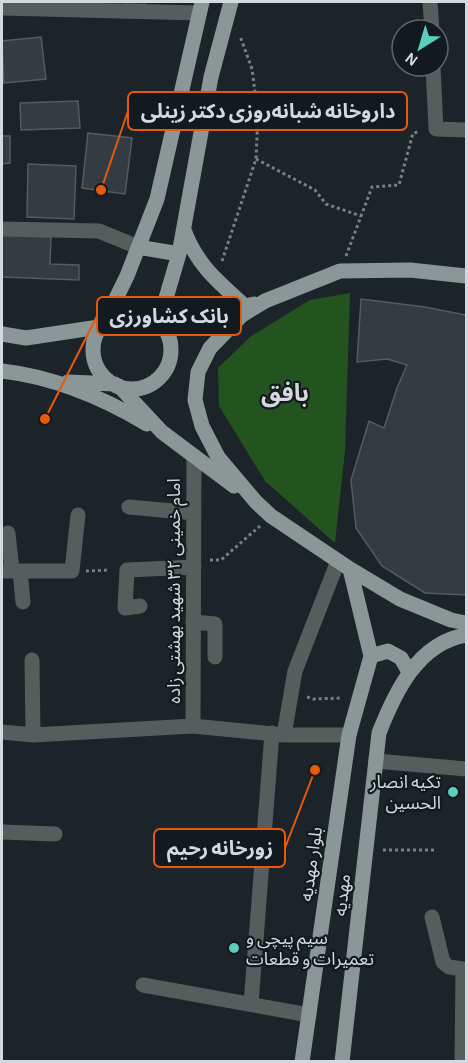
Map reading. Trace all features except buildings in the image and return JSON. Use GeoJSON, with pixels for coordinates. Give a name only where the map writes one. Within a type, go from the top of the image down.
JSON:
{"type":"FeatureCollection","features":[{"type":"Feature","properties":{"kind":"main road"},"geometry":{"type":"LineString","coordinates":[[160,323],[179,254],[211,77],[230,4]]}},
{"type":"Feature","properties":{"kind":"main road"},"geometry":{"type":"LineString","coordinates":[[162,432],[117,385],[104,377],[96,366],[93,353],[94,339],[127,276],[157,199],[201,7]]}},
{"type":"Feature","properties":{"kind":"main road"},"geometry":{"type":"LineString","coordinates":[[184,230],[192,251],[216,280],[245,306]]}},
{"type":"Feature","properties":{"kind":"main road"},"geometry":{"type":"LineString","coordinates":[[138,247],[179,254]]}},
{"type":"Feature","properties":{"kind":"main road"},"geometry":{"type":"LineString","coordinates":[[160,323],[265,301],[340,271],[410,270],[466,276]]}},
{"type":"Feature","properties":{"kind":"main road"},"geometry":{"type":"LineString","coordinates":[[256,502],[218,457],[202,426],[195,400],[198,372],[210,348],[242,315],[265,301]]}},
{"type":"Feature","properties":{"kind":"main road"},"geometry":{"type":"LineString","coordinates":[[2,334],[26,338],[102,324],[115,314],[138,311],[160,323],[168,336],[171,349],[169,361],[163,372],[155,381],[144,387],[131,388],[56,381],[2,371]]}},
{"type":"Feature","properties":{"kind":"main road"},"geometry":{"type":"LineString","coordinates":[[56,381],[122,409],[162,432],[272,516],[344,565],[400,599],[451,620],[466,623]]}},
{"type":"Feature","properties":{"kind":"main road","name":"بلوار مهدیه"},"geometry":{"type":"LineString","coordinates":[[302,1062],[349,735],[371,656],[344,565]]}},
{"type":"Feature","properties":{"kind":"main road"},"geometry":{"type":"LineString","coordinates":[[371,656],[388,651],[401,658],[409,672],[436,648],[466,635]]}},
{"type":"Feature","properties":{"kind":"main road","name":"مهدیه"},"geometry":{"type":"LineString","coordinates":[[342,1062],[379,733],[392,701],[409,672]]}},
{"type":"Feature","properties":{"kind":"street"},"geometry":{"type":"LineString","coordinates":[[430,2],[431,18]]}},
{"type":"Feature","properties":{"kind":"street"},"geometry":{"type":"LineString","coordinates":[[2,8],[23,5],[201,7]]}},
{"type":"Feature","properties":{"kind":"street"},"geometry":{"type":"LineString","coordinates":[[434,78],[436,129],[466,130]]}},
{"type":"Feature","properties":{"kind":"street"},"geometry":{"type":"LineString","coordinates":[[2,229],[99,231],[138,247]]}},
{"type":"Feature","properties":{"kind":"street","name":"امام خمینی ۳۲ شهید بهشتی زاده"},"geometry":{"type":"LineString","coordinates":[[193,726],[194,456]]}},
{"type":"Feature","properties":{"kind":"street"},"geometry":{"type":"LineString","coordinates":[[129,507],[194,513]]}},
{"type":"Feature","properties":{"kind":"street"},"geometry":{"type":"LineString","coordinates":[[11,571],[72,571],[78,515]]}},
{"type":"Feature","properties":{"kind":"street"},"geometry":{"type":"LineString","coordinates":[[8,533],[11,571],[23,602]]}},
{"type":"Feature","properties":{"kind":"street"},"geometry":{"type":"LineString","coordinates":[[140,606],[125,608],[127,570],[194,563]]}},
{"type":"Feature","properties":{"kind":"street"},"geometry":{"type":"LineString","coordinates":[[251,1004],[278,734],[291,693],[294,671],[344,565]]}},
{"type":"Feature","properties":{"kind":"street"},"geometry":{"type":"LineString","coordinates":[[193,622],[215,624],[214,657]]}},
{"type":"Feature","properties":{"kind":"street"},"geometry":{"type":"LineString","coordinates":[[32,660],[33,735]]}},
{"type":"Feature","properties":{"kind":"street"},"geometry":{"type":"LineString","coordinates":[[2,732],[33,735],[193,726],[278,734],[349,735]]}},
{"type":"Feature","properties":{"kind":"street"},"geometry":{"type":"LineString","coordinates":[[376,761],[466,770]]}},
{"type":"Feature","properties":{"kind":"street"},"geometry":{"type":"LineString","coordinates":[[2,832],[55,834]]}},
{"type":"Feature","properties":{"kind":"street"},"geometry":{"type":"LineString","coordinates":[[432,917],[443,962],[463,969],[464,1055]]}},
{"type":"Feature","properties":{"kind":"street"},"geometry":{"type":"LineString","coordinates":[[143,984],[309,1015]]}},
{"type":"Feature","properties":{"kind":"path"},"geometry":{"type":"LineString","coordinates":[[216,280],[256,159],[258,114],[252,69],[230,4]]}},
{"type":"Feature","properties":{"kind":"path"},"geometry":{"type":"LineString","coordinates":[[340,271],[372,187],[399,184],[413,133],[436,129]]}},
{"type":"Feature","properties":{"kind":"path"},"geometry":{"type":"LineString","coordinates":[[256,159],[315,190],[326,204],[362,216]]}},
{"type":"Feature","properties":{"kind":"path"},"geometry":{"type":"LineString","coordinates":[[194,563],[221,560],[272,516]]}},
{"type":"Feature","properties":{"kind":"path"},"geometry":{"type":"LineString","coordinates":[[72,571],[127,570]]}},
{"type":"Feature","properties":{"kind":"path"},"geometry":{"type":"LineString","coordinates":[[291,693],[313,699],[359,698]]}},
{"type":"Feature","properties":{"kind":"path"},"geometry":{"type":"LineString","coordinates":[[366,850],[435,850]]}},
{"type":"Feature","properties":{"kind":"green space"},"geometry":{"type":"Polygon","coordinates":[[[350,293],[345,451],[335,543],[265,481],[219,406],[218,368],[251,336],[310,300],[350,293]]]}},
{"type":"Feature","properties":{"kind":"place","name":"داروخانه شبانه‌روزی دکتر زینلی"},"geometry":{"type":"Point","coordinates":[101,190]}},
{"type":"Feature","properties":{"kind":"place","name":"بانک کشاورزی"},"geometry":{"type":"Point","coordinates":[45,419]}},
{"type":"Feature","properties":{"kind":"place","name":"زورخانه رحیم"},"geometry":{"type":"Point","coordinates":[315,770]}},
{"type":"Feature","properties":{"kind":"place","name":"تکیه انصار الحسین"},"geometry":{"type":"Point","coordinates":[453,792]}},
{"type":"Feature","properties":{"kind":"place","name":"سیم پیچی و تعمیرات و قطعات"},"geometry":{"type":"Point","coordinates":[234,948]}},
{"type":"Feature","properties":{"kind":"district","name":"بافق"},"geometry":{"type":"Point","coordinates":[285,393]}}]}
